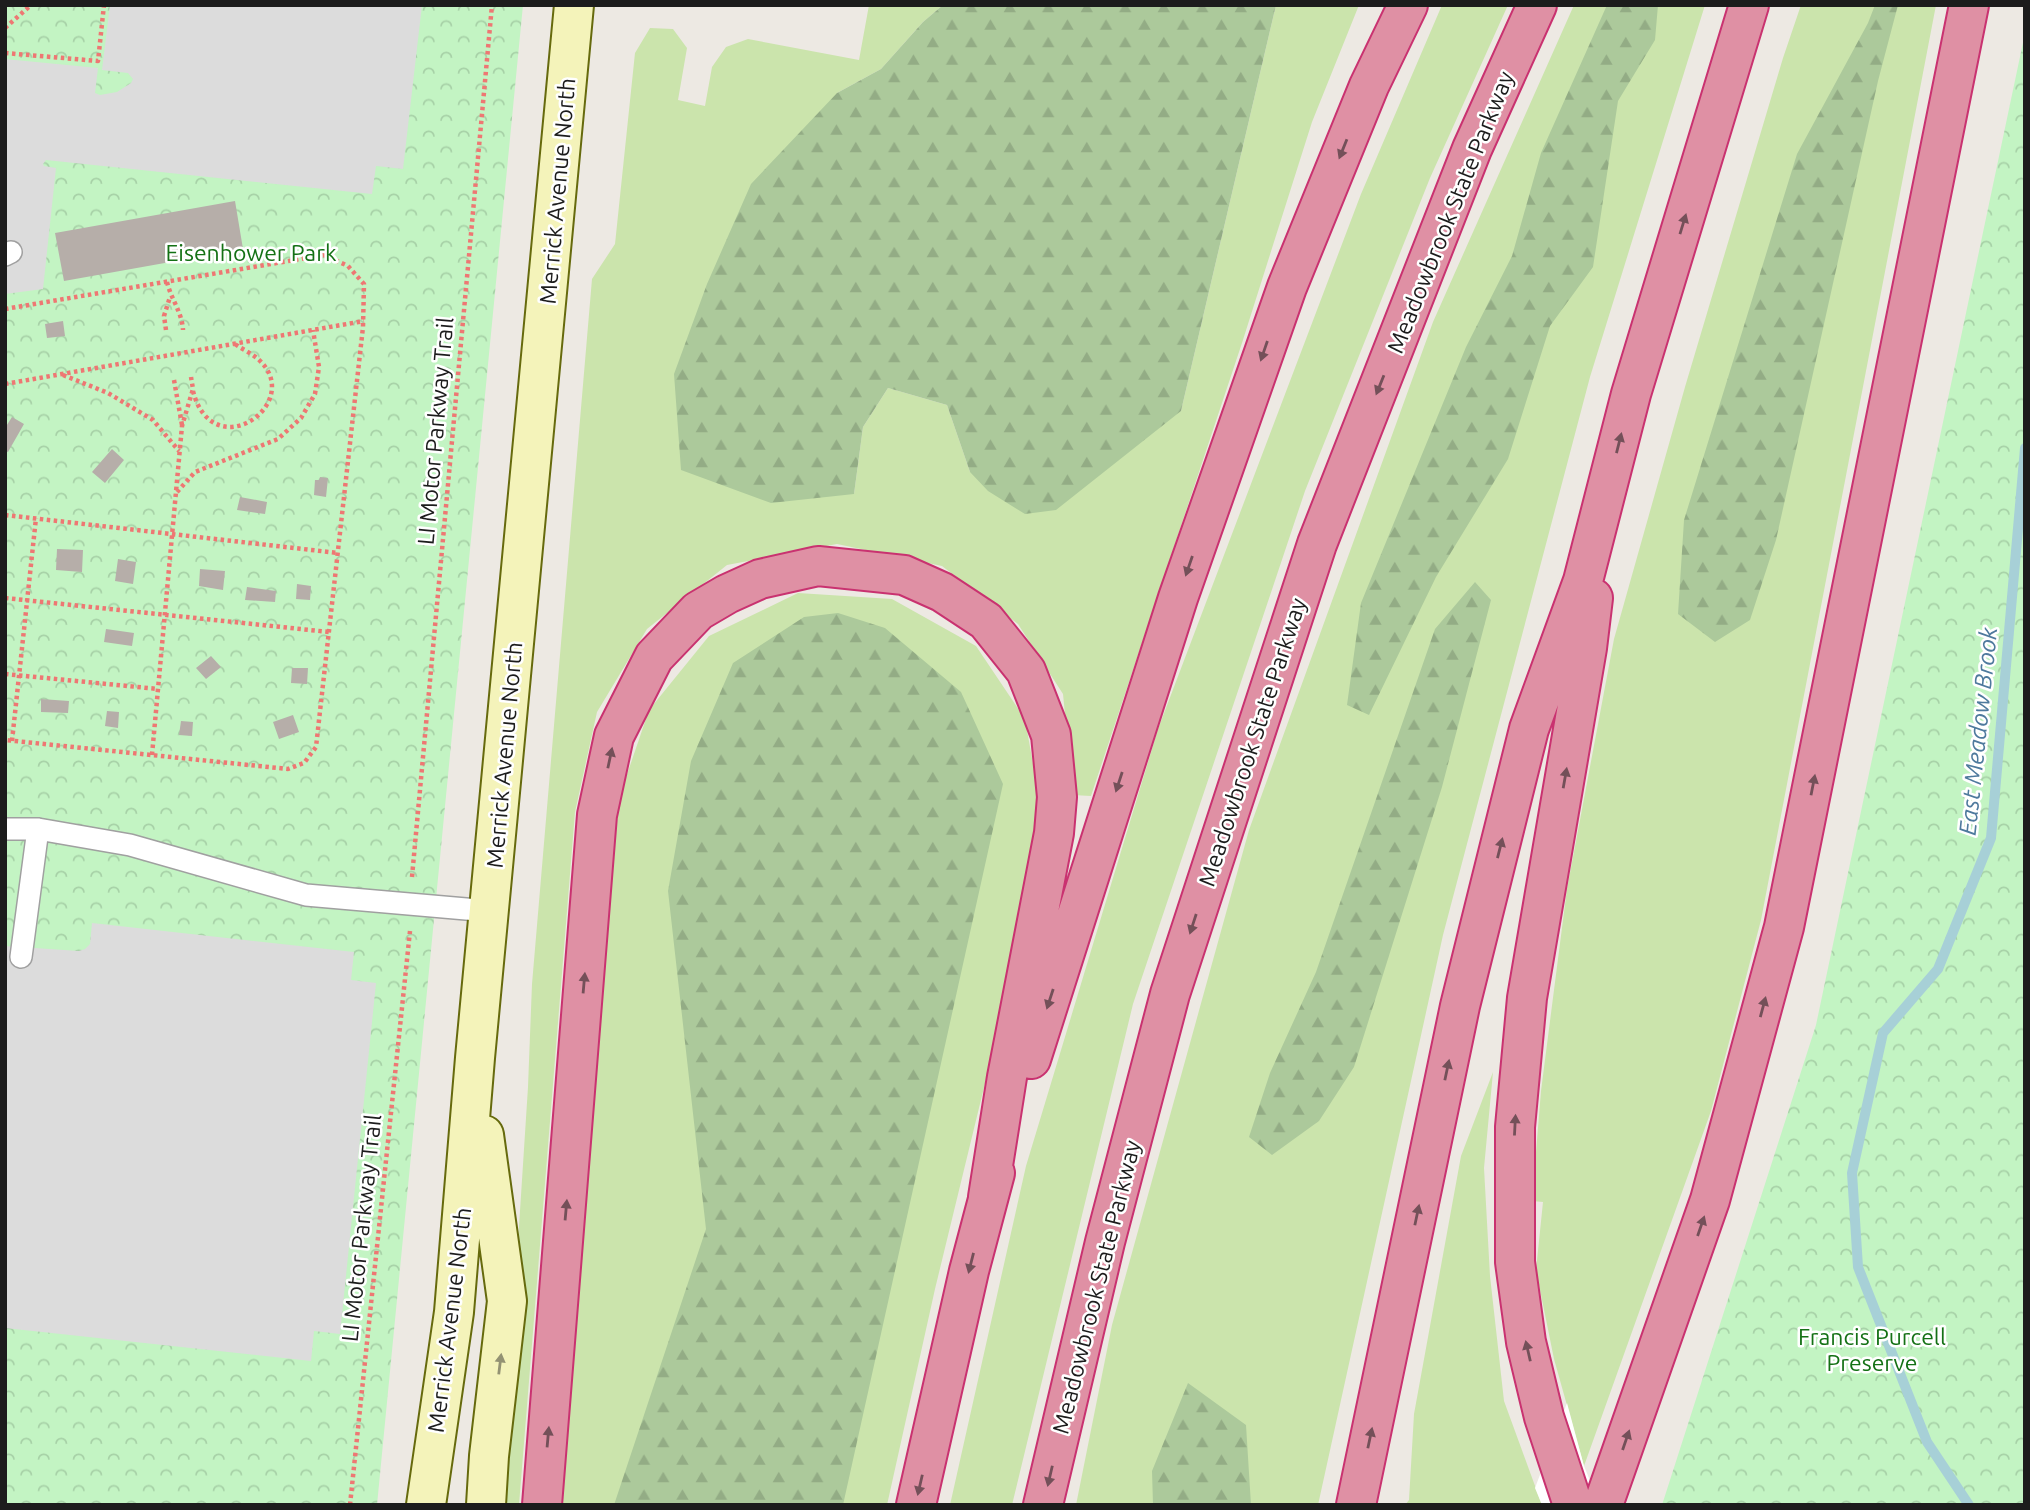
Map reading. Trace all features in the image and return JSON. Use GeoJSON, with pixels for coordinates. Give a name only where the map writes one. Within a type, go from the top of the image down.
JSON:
{"type":"FeatureCollection","features":[{"type":"Feature","properties":{"kind":"highway"},"geometry":{"type":"LineString","coordinates":[[1369,86],[1395,5]]}},
{"type":"Feature","properties":{"kind":"highway"},"geometry":{"type":"LineString","coordinates":[[988,1197],[1183,585],[1287,287],[1369,86],[1408,5]]}},
{"type":"Feature","properties":{"kind":"highway","name":"Meadowbrook State Parkway"},"geometry":{"type":"LineString","coordinates":[[1043,1505],[1105,1242],[1170,994],[1317,544],[1472,149],[1537,5]]}},
{"type":"Feature","properties":{"kind":"highway"},"geometry":{"type":"LineString","coordinates":[[1356,1505],[1460,1006],[1529,729],[1583,581],[1631,394],[1749,5]]}},
{"type":"Feature","properties":{"kind":"highway"},"geometry":{"type":"LineString","coordinates":[[1603,1505],[1710,1200],[1784,927],[1969,5]]}},
{"type":"Feature","properties":{"kind":"highway"},"geometry":{"type":"LineString","coordinates":[[1573,1505],[1544,1418],[1526,1342],[1515,1262],[1515,1127],[1527,998],[1587,648],[1606,492]]}},
{"type":"Feature","properties":{"kind":"highway"},"geometry":{"type":"LineString","coordinates":[[542,1505],[597,815],[614,736],[654,657],[698,611],[760,579],[818,566],[904,575],[942,592],[986,621],[1026,671],[1051,735],[1057,797],[1054,834],[1007,1077],[988,1197],[916,1505]]}},
{"type":"Feature","properties":{"kind":"main road","name":"Merrick Avenue North"},"geometry":{"type":"LineString","coordinates":[[426,1505],[454,1312],[474,1066],[575,5]]}},
{"type":"Feature","properties":{"kind":"main road"},"geometry":{"type":"LineString","coordinates":[[474,1066],[507,1301],[486,1505]]}},
{"type":"Feature","properties":{"kind":"lane"},"geometry":{"type":"LineString","coordinates":[[5,829],[38,829],[130,845],[306,895],[489,911]]}},
{"type":"Feature","properties":{"kind":"lane"},"geometry":{"type":"LineString","coordinates":[[21,957],[38,829]]}},
{"type":"Feature","properties":{"kind":"path"},"geometry":{"type":"LineString","coordinates":[[5,28],[31,5]]}},
{"type":"Feature","properties":{"kind":"path"},"geometry":{"type":"LineString","coordinates":[[6,52],[98,61],[104,5]]}},
{"type":"Feature","properties":{"kind":"path","name":"LI Motor Parkway Trail"},"geometry":{"type":"LineString","coordinates":[[412,859],[492,5]]}},
{"type":"Feature","properties":{"kind":"path"},"geometry":{"type":"LineString","coordinates":[[5,309],[324,255],[348,266],[365,284],[364,321],[316,747],[304,763],[288,769],[5,740]]}},
{"type":"Feature","properties":{"kind":"path"},"geometry":{"type":"LineString","coordinates":[[167,282],[170,296],[182,315],[183,330]]}},
{"type":"Feature","properties":{"kind":"path"},"geometry":{"type":"LineString","coordinates":[[166,330],[164,316],[170,296]]}},
{"type":"Feature","properties":{"kind":"path"},"geometry":{"type":"LineString","coordinates":[[5,384],[364,321]]}},
{"type":"Feature","properties":{"kind":"path"},"geometry":{"type":"LineString","coordinates":[[176,493],[195,472],[278,439],[301,418],[315,394],[319,368],[313,330]]}},
{"type":"Feature","properties":{"kind":"path"},"geometry":{"type":"LineString","coordinates":[[191,377],[197,404],[203,415],[218,425],[237,426],[257,419],[269,404],[271,380],[259,360],[234,344]]}},
{"type":"Feature","properties":{"kind":"path"},"geometry":{"type":"LineString","coordinates":[[62,374],[108,393],[153,420],[180,453]]}},
{"type":"Feature","properties":{"kind":"path"},"geometry":{"type":"LineString","coordinates":[[174,380],[182,426]]}},
{"type":"Feature","properties":{"kind":"path"},"geometry":{"type":"LineString","coordinates":[[152,755],[182,426],[193,389]]}},
{"type":"Feature","properties":{"kind":"path"},"geometry":{"type":"LineString","coordinates":[[5,515],[338,553]]}},
{"type":"Feature","properties":{"kind":"path"},"geometry":{"type":"LineString","coordinates":[[12,741],[36,518]]}},
{"type":"Feature","properties":{"kind":"path"},"geometry":{"type":"LineString","coordinates":[[5,598],[330,632]]}},
{"type":"Feature","properties":{"kind":"path"},"geometry":{"type":"LineString","coordinates":[[5,674],[158,689]]}},
{"type":"Feature","properties":{"kind":"path","name":"LI Motor Parkway Trail"},"geometry":{"type":"LineString","coordinates":[[350,1505],[407,954]]}},
{"type":"Feature","properties":{"kind":"green space","name":"Eisenhower Park"},"geometry":{"type":"Polygon","coordinates":[[[5,5],[523,5],[377,1505],[5,1505],[5,5]]]}},
{"type":"Feature","properties":{"kind":"green space"},"geometry":{"type":"Polygon","coordinates":[[[869,5],[943,5],[923,22],[881,69],[837,93],[854,494],[863,427],[888,388],[947,405],[970,472],[1181,411],[1276,5],[1359,5],[1312,122],[1242,343],[1091,796],[1073,795],[1063,694],[1018,624],[942,566],[837,544],[727,565],[647,629],[597,712],[575,812],[519,1505],[501,1505],[528,1087],[532,984],[592,279],[615,244],[635,53],[650,28],[673,29],[687,48],[678,100],[705,106],[712,67],[726,47],[748,39],[859,60],[869,5]]]}},
{"type":"Feature","properties":{"kind":"green space"},"geometry":{"type":"Polygon","coordinates":[[[943,5],[1276,5],[1181,411],[1056,510],[1025,514],[988,491],[970,472],[947,405],[888,388],[863,427],[854,494],[771,503],[681,470],[674,374],[707,284],[751,184],[837,93],[881,69],[923,22],[943,5]]]}},
{"type":"Feature","properties":{"kind":"green space"},"geometry":{"type":"Polygon","coordinates":[[[1442,5],[1508,5],[1430,178],[1305,491],[1133,1004],[1012,1505],[950,1505],[1026,1166],[1158,729],[1361,194],[1442,5]]]}},
{"type":"Feature","properties":{"kind":"green space"},"geometry":{"type":"Polygon","coordinates":[[[1574,5],[1705,5],[1590,377],[1443,935],[1318,1505],[1076,1505],[1112,1325],[1249,830],[1433,322],[1574,5]]]}},
{"type":"Feature","properties":{"kind":"green space"},"geometry":{"type":"Polygon","coordinates":[[[1607,5],[1658,5],[1655,40],[1618,101],[1593,267],[1550,326],[1508,459],[1436,577],[1369,715],[1347,705],[1361,603],[1466,347],[1512,256],[1541,153],[1607,5]]]}},
{"type":"Feature","properties":{"kind":"green space"},"geometry":{"type":"Polygon","coordinates":[[[1801,5],[1936,5],[1761,920],[1711,1111],[1584,1466],[1554,1359],[1536,1270],[1543,1202],[1532,1201],[1541,1091],[1567,889],[1614,639],[1685,387],[1801,5]]]}},
{"type":"Feature","properties":{"kind":"green space"},"geometry":{"type":"Polygon","coordinates":[[[1875,5],[1898,5],[1878,81],[1776,540],[1750,620],[1715,642],[1678,614],[1684,520],[1797,154],[1868,23],[1875,5]]]}},
{"type":"Feature","properties":{"kind":"green space","name":"Francis Purcell Preserve"},"geometry":{"type":"Polygon","coordinates":[[[2025,33],[2025,1505],[1662,1505],[1816,1025],[2025,33]]]}},
{"type":"Feature","properties":{"kind":"green space"},"geometry":{"type":"Polygon","coordinates":[[[1475,582],[1491,600],[1442,787],[1354,1067],[1319,1121],[1272,1155],[1249,1137],[1270,1073],[1316,972],[1435,629],[1475,582]]]}},
{"type":"Feature","properties":{"kind":"green space"},"geometry":{"type":"Polygon","coordinates":[[[798,593],[892,599],[976,646],[1025,719],[1040,803],[1031,894],[935,1289],[887,1505],[560,1505],[619,798],[649,710],[709,636],[798,593]]]}},
{"type":"Feature","properties":{"kind":"green space"},"geometry":{"type":"Polygon","coordinates":[[[838,613],[885,628],[961,692],[1003,784],[843,1505],[614,1505],[706,1229],[668,891],[691,761],[733,663],[804,617],[838,613]]]}},
{"type":"Feature","properties":{"kind":"green space"},"geometry":{"type":"Polygon","coordinates":[[[1493,1072],[1484,1168],[1490,1276],[1504,1401],[1542,1505],[1405,1505],[1409,1500],[1414,1414],[1461,1156],[1493,1072]]]}},
{"type":"Feature","properties":{"kind":"green space"},"geometry":{"type":"Polygon","coordinates":[[[1188,1383],[1246,1425],[1251,1505],[1153,1505],[1152,1471],[1188,1383]]]}},
{"type":"Feature","properties":{"kind":"shaded area"},"geometry":{"type":"Polygon","coordinates":[[[110,5],[422,5],[403,169],[376,166],[372,194],[46,160],[44,166],[56,168],[43,289],[5,294],[5,59],[98,68],[95,93],[100,95],[117,92],[133,79],[128,73],[102,70],[110,5]]]}},
{"type":"Feature","properties":{"kind":"shaded area"},"geometry":{"type":"Polygon","coordinates":[[[92,923],[354,952],[351,980],[376,983],[340,1334],[314,1331],[311,1361],[5,1328],[5,946],[79,951],[90,944],[92,923]]]}},
{"type":"Feature","properties":{"kind":"pier"},"geometry":{"type":"Polygon","coordinates":[[[1567,1403],[1584,1466],[1600,1505],[1542,1505],[1535,1488],[1567,1403]]]}},
{"type":"Feature","properties":{"kind":"building"},"geometry":{"type":"Polygon","coordinates":[[[235,201],[243,249],[64,281],[55,233],[235,201]]]}},
{"type":"Feature","properties":{"kind":"building"},"geometry":{"type":"Polygon","coordinates":[[[63,321],[65,336],[47,338],[45,324],[63,321]]]}},
{"type":"Feature","properties":{"kind":"building"},"geometry":{"type":"Polygon","coordinates":[[[12,417],[24,424],[8,452],[5,451],[5,428],[12,417]]]}},
{"type":"Feature","properties":{"kind":"building"},"geometry":{"type":"Polygon","coordinates":[[[112,449],[124,460],[105,483],[92,472],[112,449]]]}},
{"type":"Feature","properties":{"kind":"building"},"geometry":{"type":"Polygon","coordinates":[[[320,477],[328,478],[326,497],[314,495],[315,480],[320,477]]]}},
{"type":"Feature","properties":{"kind":"building"},"geometry":{"type":"Polygon","coordinates":[[[240,497],[267,502],[265,514],[237,510],[240,497]]]}},
{"type":"Feature","properties":{"kind":"building"},"geometry":{"type":"Polygon","coordinates":[[[57,549],[83,550],[82,572],[56,570],[57,549]]]}},
{"type":"Feature","properties":{"kind":"building"},"geometry":{"type":"Polygon","coordinates":[[[118,559],[136,562],[133,584],[115,581],[118,559]]]}},
{"type":"Feature","properties":{"kind":"building"},"geometry":{"type":"Polygon","coordinates":[[[200,569],[225,571],[223,590],[199,586],[200,569]]]}},
{"type":"Feature","properties":{"kind":"building"},"geometry":{"type":"Polygon","coordinates":[[[297,584],[311,586],[310,600],[296,599],[297,584]]]}},
{"type":"Feature","properties":{"kind":"building"},"geometry":{"type":"Polygon","coordinates":[[[247,587],[276,591],[275,602],[245,600],[247,587]]]}},
{"type":"Feature","properties":{"kind":"building"},"geometry":{"type":"Polygon","coordinates":[[[106,629],[134,633],[132,646],[104,642],[106,629]]]}},
{"type":"Feature","properties":{"kind":"building"},"geometry":{"type":"Polygon","coordinates":[[[211,656],[221,667],[206,679],[196,668],[211,656]]]}},
{"type":"Feature","properties":{"kind":"building"},"geometry":{"type":"Polygon","coordinates":[[[292,668],[308,668],[307,684],[291,683],[292,668]]]}},
{"type":"Feature","properties":{"kind":"building"},"geometry":{"type":"Polygon","coordinates":[[[41,699],[69,701],[68,713],[41,712],[41,699]]]}},
{"type":"Feature","properties":{"kind":"building"},"geometry":{"type":"Polygon","coordinates":[[[107,711],[119,712],[118,728],[105,726],[107,711]]]}},
{"type":"Feature","properties":{"kind":"building"},"geometry":{"type":"Polygon","coordinates":[[[293,715],[299,732],[279,739],[273,722],[293,715]]]}},
{"type":"Feature","properties":{"kind":"building"},"geometry":{"type":"Polygon","coordinates":[[[181,721],[193,722],[192,736],[179,735],[181,721]]]}},
{"type":"Feature","properties":{"kind":"waterway","name":"East Meadow Brook"},"geometry":{"type":"LineString","coordinates":[[1969,1505],[1927,1442],[1858,1267],[1852,1173],[1883,1033],[1938,969],[1991,838],[2025,448]]}}]}
